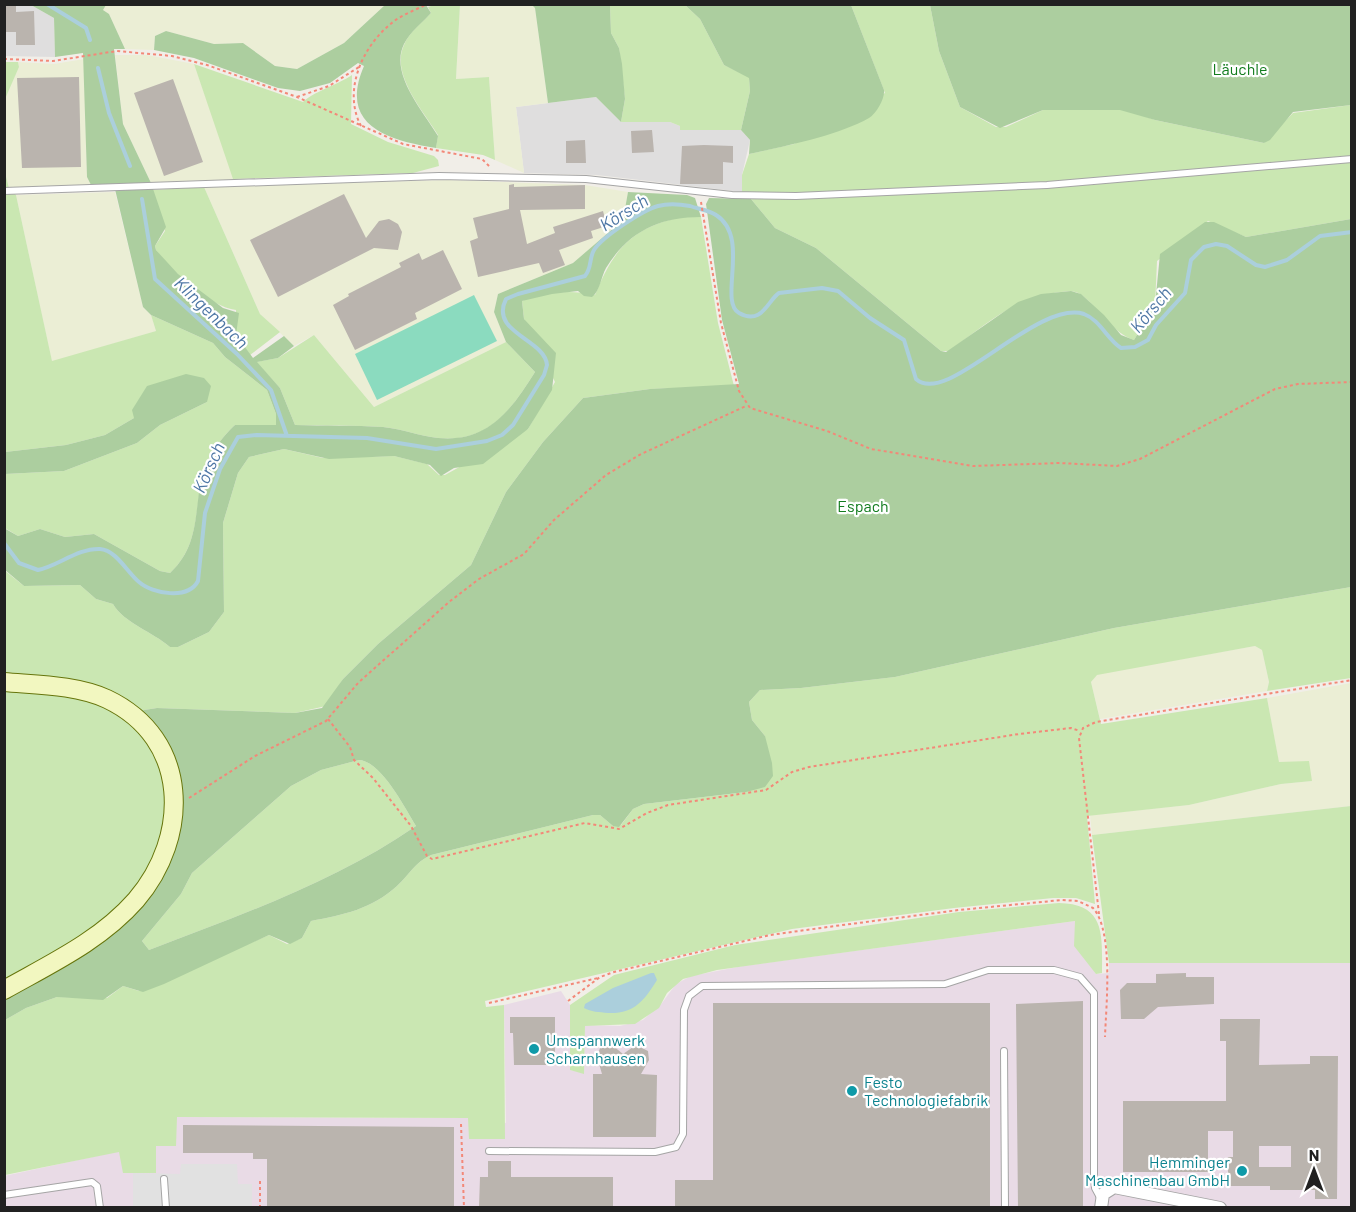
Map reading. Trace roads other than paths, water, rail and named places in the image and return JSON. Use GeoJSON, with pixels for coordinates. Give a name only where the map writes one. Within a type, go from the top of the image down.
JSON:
{"type":"FeatureCollection","features":[{"type":"Feature","properties":{"kind":"main road"},"geometry":{"type":"LineString","coordinates":[[4,682],[76,690],[100,696],[120,706],[144,726],[158,744],[169,769],[175,802],[172,831],[165,854],[153,878],[135,901],[114,922],[86,943],[4,990]]}},
{"type":"Feature","properties":{"kind":"street"},"geometry":{"type":"LineString","coordinates":[[1103,1199],[1119,1187],[1220,1208]]}},
{"type":"Feature","properties":{"kind":"lane"},"geometry":{"type":"LineString","coordinates":[[4,191],[430,176],[593,180],[732,195],[796,196],[1041,186],[1352,159]]}},
{"type":"Feature","properties":{"kind":"lane"},"geometry":{"type":"LineString","coordinates":[[489,1151],[655,1152],[676,1147],[682,1134],[684,1010],[689,996],[702,987],[948,984],[988,970],[1054,969],[1080,977],[1094,993],[1094,1176],[1095,1188],[1103,1199]]}},
{"type":"Feature","properties":{"kind":"lane"},"geometry":{"type":"LineString","coordinates":[[1004,1051],[1005,1208]]}},
{"type":"Feature","properties":{"kind":"lane"},"geometry":{"type":"LineString","coordinates":[[164,1179],[166,1208]]}},
{"type":"Feature","properties":{"kind":"lane"},"geometry":{"type":"LineString","coordinates":[[4,1195],[92,1182],[97,1186],[100,1208]]}},
{"type":"Feature","properties":{"kind":"water"},"geometry":{"type":"Polygon","coordinates":[[[654,973],[657,980],[643,1000],[632,1009],[608,1013],[584,1008],[585,1004],[613,988],[654,973]]]}},
{"type":"Feature","properties":{"kind":"waterway","name":"Klingenbach"},"geometry":{"type":"LineString","coordinates":[[47,4],[86,28],[90,40]]}},
{"type":"Feature","properties":{"kind":"waterway","name":"Klingenbach"},"geometry":{"type":"LineString","coordinates":[[98,68],[109,113],[130,166]]}},
{"type":"Feature","properties":{"kind":"waterway","name":"Klingenbach"},"geometry":{"type":"LineString","coordinates":[[142,199],[155,279],[237,354],[271,390],[287,436]]}},
{"type":"Feature","properties":{"kind":"waterway","name":"Körsch"},"geometry":{"type":"LineString","coordinates":[[4,543],[19,563],[38,570],[84,551],[106,550],[145,586],[161,592],[179,593],[187,591],[198,581],[205,513],[220,469],[238,437],[257,435],[367,438],[436,449],[487,441],[502,435],[513,425],[544,375],[547,365],[544,356],[537,348],[511,328],[505,320],[503,311],[506,299],[585,276],[589,270],[594,250],[605,238],[633,218],[662,205],[690,206],[707,211],[716,215],[726,225],[733,253],[731,296],[733,306],[739,313],[747,316],[759,314],[779,293],[822,288],[838,291],[870,318],[904,340],[916,379],[930,384],[949,379],[1042,322],[1064,314],[1084,314],[1095,321],[1121,348],[1135,347],[1148,340],[1156,325],[1185,293],[1191,260],[1204,247],[1216,244],[1227,246],[1256,265],[1265,267],[1287,260],[1320,236],[1352,232]]}},
{"type":"Feature","properties":{"kind":"place","name":"Umspannwerk Scharnhausen"},"geometry":{"type":"Point","coordinates":[534,1049]}},
{"type":"Feature","properties":{"kind":"place","name":"Festo Technologiefabrik"},"geometry":{"type":"Point","coordinates":[852,1091]}},
{"type":"Feature","properties":{"kind":"place","name":"Hemminger Maschinenbau GmbH"},"geometry":{"type":"Point","coordinates":[1242,1171]}},
{"type":"Feature","properties":{"kind":"park label","name":"Läuchle"},"geometry":{"type":"Point","coordinates":[1240,69]}},
{"type":"Feature","properties":{"kind":"park label","name":"Espach"},"geometry":{"type":"Point","coordinates":[863,506]}}]}
